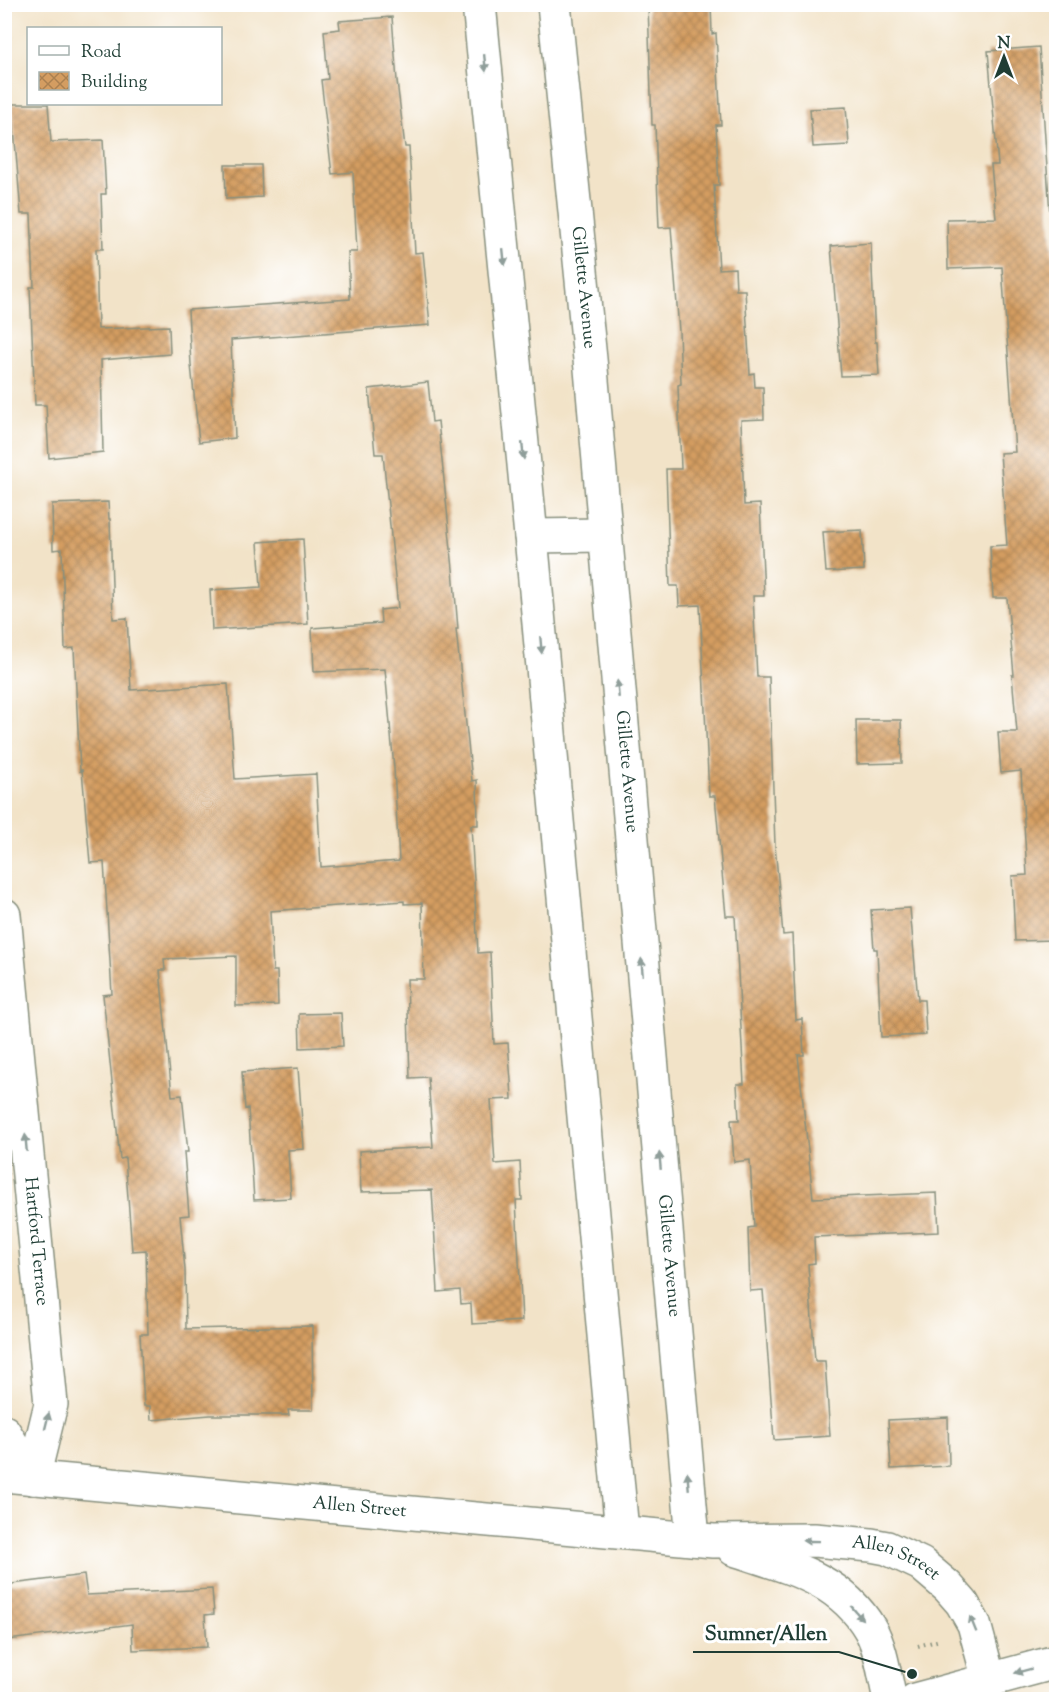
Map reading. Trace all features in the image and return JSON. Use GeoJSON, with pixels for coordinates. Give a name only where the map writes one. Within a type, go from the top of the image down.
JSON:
{"type":"FeatureCollection","features":[{"type":"Feature","properties":{"kind":"street"},"geometry":{"type":"LineString","coordinates":[[479,4],[531,536],[622,1532]]}},
{"type":"Feature","properties":{"kind":"street","name":"Gillette Avenue"},"geometry":{"type":"LineString","coordinates":[[554,4],[703,1540]]}},
{"type":"Feature","properties":{"kind":"street"},"geometry":{"type":"LineString","coordinates":[[531,536],[604,535]]}},
{"type":"Feature","properties":{"kind":"street","name":"Hartford Terrace"},"geometry":{"type":"LineString","coordinates":[[4,915],[51,1404],[19,1476]]}},
{"type":"Feature","properties":{"kind":"street"},"geometry":{"type":"LineString","coordinates":[[4,1432],[19,1476]]}},
{"type":"Feature","properties":{"kind":"street","name":"Allen Street"},"geometry":{"type":"LineString","coordinates":[[19,1476],[703,1540],[814,1540],[888,1548],[904,1554],[935,1575],[962,1603],[974,1624],[987,1690]]}},
{"type":"Feature","properties":{"kind":"street","name":"Allen Street"},"geometry":{"type":"LineString","coordinates":[[703,1540],[814,1577],[830,1586],[854,1609],[870,1630],[891,1700]]}},
{"type":"Feature","properties":{"kind":"street"},"geometry":{"type":"LineString","coordinates":[[915,1700],[987,1690],[1056,1662]]}},
{"type":"Feature","properties":{"kind":"path"},"geometry":{"type":"LineString","coordinates":[[912,1648],[944,1640]]}},
{"type":"Feature","properties":{"kind":"building"},"geometry":{"type":"Polygon","coordinates":[[[648,4],[711,4],[712,34],[716,33],[721,125],[716,125],[719,185],[714,185],[719,269],[735,268],[736,290],[745,290],[750,374],[754,373],[755,387],[763,387],[764,419],[741,420],[744,505],[760,504],[764,596],[753,596],[757,677],[769,677],[775,845],[783,935],[792,934],[796,1020],[802,1019],[804,1055],[798,1055],[813,1198],[937,1193],[939,1232],[814,1237],[815,1263],[808,1264],[815,1361],[825,1361],[830,1436],[774,1440],[763,1290],[750,1291],[748,1228],[754,1227],[750,1160],[734,1162],[731,1120],[739,1120],[737,1084],[744,1084],[735,916],[726,916],[715,796],[709,796],[700,605],[679,606],[678,586],[670,586],[666,469],[681,469],[679,331],[671,227],[659,228],[655,125],[652,125],[648,4]]]}},
{"type":"Feature","properties":{"kind":"building"},"geometry":{"type":"Polygon","coordinates":[[[392,17],[405,147],[409,147],[415,253],[423,252],[430,325],[231,340],[235,438],[199,442],[188,310],[350,299],[348,252],[357,252],[353,172],[332,174],[321,80],[328,79],[324,31],[340,29],[339,21],[392,17]]]}},
{"type":"Feature","properties":{"kind":"building"},"geometry":{"type":"Polygon","coordinates":[[[1039,47],[1056,305],[1056,940],[1015,941],[1012,876],[1027,875],[1021,771],[1001,773],[998,732],[1017,732],[1007,598],[993,598],[990,546],[1007,545],[1000,453],[1015,452],[1002,267],[948,269],[947,219],[996,218],[991,165],[998,165],[988,51],[1039,47]]]}},
{"type":"Feature","properties":{"kind":"building"},"geometry":{"type":"Polygon","coordinates":[[[12,104],[48,105],[51,142],[103,140],[106,194],[101,194],[103,249],[96,249],[98,329],[169,326],[170,354],[101,360],[103,452],[49,458],[46,405],[35,405],[30,287],[34,287],[31,214],[21,214],[12,104]]]}},
{"type":"Feature","properties":{"kind":"building"},"geometry":{"type":"Polygon","coordinates":[[[846,107],[849,145],[813,147],[810,109],[846,107]]]}},
{"type":"Feature","properties":{"kind":"building"},"geometry":{"type":"Polygon","coordinates":[[[225,165],[261,165],[262,197],[226,199],[225,165]]]}},
{"type":"Feature","properties":{"kind":"building"},"geometry":{"type":"Polygon","coordinates":[[[871,243],[875,342],[877,342],[879,375],[841,376],[831,246],[871,243]]]}},
{"type":"Feature","properties":{"kind":"building"},"geometry":{"type":"Polygon","coordinates":[[[428,382],[432,422],[438,421],[472,781],[477,780],[478,825],[471,825],[478,953],[490,952],[494,1044],[508,1043],[512,1099],[491,1100],[495,1164],[520,1162],[522,1200],[516,1200],[522,1321],[472,1324],[471,1303],[461,1304],[460,1290],[438,1292],[432,1190],[361,1192],[359,1151],[433,1147],[428,1077],[410,1078],[407,979],[424,979],[422,903],[404,904],[404,901],[270,911],[273,971],[277,971],[278,1005],[236,1006],[236,956],[164,959],[165,970],[160,970],[172,1096],[182,1095],[188,1152],[184,1152],[189,1215],[180,1216],[185,1270],[186,1329],[312,1326],[313,1410],[288,1410],[289,1415],[210,1415],[151,1420],[150,1406],[144,1406],[140,1334],[148,1334],[146,1250],[132,1251],[125,1158],[120,1159],[103,995],[112,994],[104,862],[90,863],[82,770],[80,771],[74,648],[65,649],[62,549],[53,550],[52,504],[108,502],[113,619],[127,618],[131,690],[228,684],[235,779],[316,774],[321,867],[399,861],[385,669],[314,672],[312,628],[381,623],[380,610],[398,608],[383,454],[375,454],[369,389],[428,382]]]}},
{"type":"Feature","properties":{"kind":"building"},"geometry":{"type":"Polygon","coordinates":[[[862,530],[864,570],[826,572],[823,532],[862,530]]]}},
{"type":"Feature","properties":{"kind":"building"},"geometry":{"type":"Polygon","coordinates":[[[303,539],[308,624],[212,630],[210,590],[261,587],[258,542],[303,539]]]}},
{"type":"Feature","properties":{"kind":"building"},"geometry":{"type":"Polygon","coordinates":[[[856,720],[901,720],[902,763],[857,764],[856,720]]]}},
{"type":"Feature","properties":{"kind":"building"},"geometry":{"type":"Polygon","coordinates":[[[910,908],[918,1000],[924,1000],[926,1035],[881,1037],[877,949],[874,949],[871,910],[910,908]]]}},
{"type":"Feature","properties":{"kind":"building"},"geometry":{"type":"Polygon","coordinates":[[[341,1013],[343,1046],[300,1048],[299,1014],[341,1013]]]}},
{"type":"Feature","properties":{"kind":"building"},"geometry":{"type":"Polygon","coordinates":[[[298,1068],[304,1149],[288,1150],[291,1198],[254,1200],[248,1108],[245,1109],[242,1072],[298,1068]]]}},
{"type":"Feature","properties":{"kind":"building"},"geometry":{"type":"Polygon","coordinates":[[[948,1417],[949,1466],[891,1469],[888,1420],[948,1417]]]}},
{"type":"Feature","properties":{"kind":"building"},"geometry":{"type":"Polygon","coordinates":[[[84,1575],[87,1595],[212,1589],[214,1614],[205,1615],[207,1647],[133,1650],[132,1624],[8,1640],[4,1610],[4,1585],[84,1575]]]}},
{"type":"Feature","properties":{"kind":"place","name":"Sumner/Allen"},"geometry":{"type":"Point","coordinates":[912,1674]}}]}
